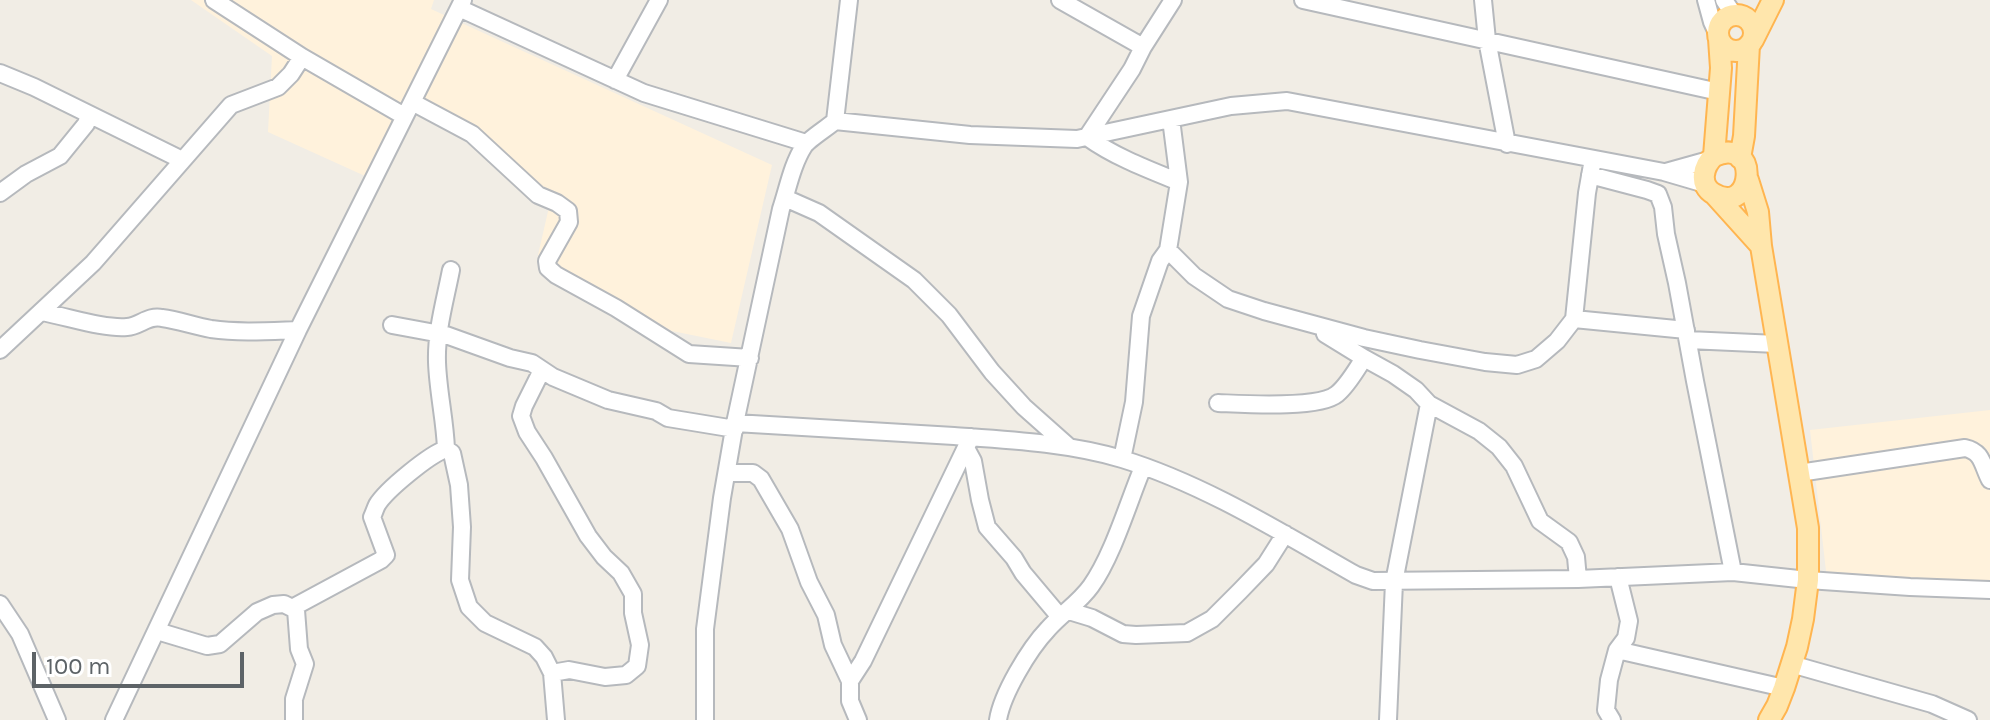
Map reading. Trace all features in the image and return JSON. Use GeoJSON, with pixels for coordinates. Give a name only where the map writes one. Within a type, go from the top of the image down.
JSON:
{"type":"FeatureCollection","features":[{"type":"Feature","properties":{"kind":"main road"},"geometry":{"type":"LineString","coordinates":[[1752,0],[1732,10],[1720,25],[1719,92],[1711,158],[1705,167],[1710,190],[1761,246]]}},
{"type":"Feature","properties":{"kind":"main road"},"geometry":{"type":"LineString","coordinates":[[1719,37],[1732,51],[1751,43],[1773,0]]}},
{"type":"Feature","properties":{"kind":"main road"},"geometry":{"type":"LineString","coordinates":[[1732,10],[1752,23],[1754,31],[1740,158]]}},
{"type":"Feature","properties":{"kind":"main road"},"geometry":{"type":"LineString","coordinates":[[1711,158],[1730,153],[1740,158],[1747,168],[1758,212],[1808,528],[1808,580],[1803,619],[1784,688],[1769,720]]}},
{"type":"Feature","properties":{"kind":"main road"},"geometry":{"type":"LineString","coordinates":[[1710,190],[1729,198],[1741,192],[1748,180]]}},
{"type":"Feature","properties":{"kind":"street"},"geometry":{"type":"LineString","coordinates":[[214,0],[302,57],[408,109],[472,134],[538,195],[568,211],[569,222],[547,261],[548,268],[556,275],[689,354],[750,358]]}},
{"type":"Feature","properties":{"kind":"street"},"geometry":{"type":"LineString","coordinates":[[615,80],[659,0]]}},
{"type":"Feature","properties":{"kind":"street"},"geometry":{"type":"LineString","coordinates":[[705,720],[705,629],[735,426],[791,176],[806,143],[835,121],[849,0]]}},
{"type":"Feature","properties":{"kind":"street"},"geometry":{"type":"LineString","coordinates":[[1060,0],[1143,47]]}},
{"type":"Feature","properties":{"kind":"street"},"geometry":{"type":"LineString","coordinates":[[1087,137],[1173,0]]}},
{"type":"Feature","properties":{"kind":"street"},"geometry":{"type":"LineString","coordinates":[[1303,0],[1719,92]]}},
{"type":"Feature","properties":{"kind":"street"},"geometry":{"type":"LineString","coordinates":[[1483,0],[1487,40],[1507,144]]}},
{"type":"Feature","properties":{"kind":"street"},"geometry":{"type":"LineString","coordinates":[[1706,0],[1719,37]]}},
{"type":"Feature","properties":{"kind":"street"},"geometry":{"type":"LineString","coordinates":[[114,720],[298,330],[461,4],[644,93],[806,143]]}},
{"type":"Feature","properties":{"kind":"street"},"geometry":{"type":"LineString","coordinates":[[0,350],[93,263],[231,105],[278,87],[302,57]]}},
{"type":"Feature","properties":{"kind":"street"},"geometry":{"type":"LineString","coordinates":[[0,73],[182,160]]}},
{"type":"Feature","properties":{"kind":"street"},"geometry":{"type":"LineString","coordinates":[[835,121],[970,135],[1077,139],[1231,106],[1287,101],[1507,144],[1592,167],[1658,194],[1733,572]]}},
{"type":"Feature","properties":{"kind":"street"},"geometry":{"type":"LineString","coordinates":[[0,193],[26,174],[60,156],[86,124],[89,115]]}},
{"type":"Feature","properties":{"kind":"street"},"geometry":{"type":"LineString","coordinates":[[1122,459],[1134,402],[1141,316],[1160,261],[1168,250],[1179,182],[1171,119]]}},
{"type":"Feature","properties":{"kind":"street"},"geometry":{"type":"LineString","coordinates":[[1087,137],[1127,160],[1179,182]]}},
{"type":"Feature","properties":{"kind":"street"},"geometry":{"type":"LineString","coordinates":[[1664,172],[1711,158]]}},
{"type":"Feature","properties":{"kind":"street"},"geometry":{"type":"LineString","coordinates":[[1592,167],[1664,172],[1710,190]]}},
{"type":"Feature","properties":{"kind":"street"},"geometry":{"type":"LineString","coordinates":[[1168,250],[1194,276],[1228,299],[1303,322],[1420,350],[1517,365],[1536,359],[1557,341],[1574,319],[1592,167]]}},
{"type":"Feature","properties":{"kind":"street"},"geometry":{"type":"LineString","coordinates":[[785,198],[819,213],[914,280],[949,315],[992,372],[1024,407],[1070,448]]}},
{"type":"Feature","properties":{"kind":"street"},"geometry":{"type":"LineString","coordinates":[[446,449],[437,361],[438,334],[451,270]]}},
{"type":"Feature","properties":{"kind":"street"},"geometry":{"type":"LineString","coordinates":[[41,312],[126,327],[159,317],[212,329],[251,332],[298,330]]}},
{"type":"Feature","properties":{"kind":"street"},"geometry":{"type":"LineString","coordinates":[[1574,319],[1777,344]]}},
{"type":"Feature","properties":{"kind":"street"},"geometry":{"type":"LineString","coordinates":[[1303,322],[1393,374],[1416,390],[1429,404],[1479,431],[1499,447],[1514,466],[1540,521],[1569,542],[1576,557],[1578,579]]}},
{"type":"Feature","properties":{"kind":"street"},"geometry":{"type":"LineString","coordinates":[[392,325],[446,335],[532,363],[575,387],[608,400],[656,411],[668,418],[735,426],[1070,448],[1122,459],[1240,509],[1356,575],[1373,581],[1578,579],[1733,572],[1808,580],[1990,590]]}},
{"type":"Feature","properties":{"kind":"street"},"geometry":{"type":"LineString","coordinates":[[1218,403],[1279,405],[1328,400],[1338,393],[1364,358]]}},
{"type":"Feature","properties":{"kind":"street"},"geometry":{"type":"LineString","coordinates":[[542,370],[521,416],[527,432],[588,536],[621,573],[633,594],[633,613],[640,645],[637,666],[626,675],[605,677],[569,670],[552,673]]}},
{"type":"Feature","properties":{"kind":"street"},"geometry":{"type":"LineString","coordinates":[[1388,720],[1394,582],[1429,404]]}},
{"type":"Feature","properties":{"kind":"street"},"geometry":{"type":"LineString","coordinates":[[968,443],[987,527],[1032,585],[1065,614],[1092,618],[1123,634],[1187,633],[1212,619],[1266,564],[1285,534]]}},
{"type":"Feature","properties":{"kind":"street"},"geometry":{"type":"LineString","coordinates":[[850,681],[863,661],[968,443]]}},
{"type":"Feature","properties":{"kind":"street"},"geometry":{"type":"LineString","coordinates":[[1799,473],[1965,448],[1985,456],[1990,480]]}},
{"type":"Feature","properties":{"kind":"street"},"geometry":{"type":"LineString","coordinates":[[292,608],[386,555],[372,517],[377,505],[418,466],[446,449]]}},
{"type":"Feature","properties":{"kind":"street"},"geometry":{"type":"LineString","coordinates":[[446,449],[452,453],[459,485],[462,527],[460,580],[469,607],[485,623],[535,647],[544,657],[552,673],[556,720]]}},
{"type":"Feature","properties":{"kind":"street"},"geometry":{"type":"LineString","coordinates":[[998,720],[1014,678],[1047,629],[1091,586],[1106,560],[1143,467]]}},
{"type":"Feature","properties":{"kind":"street"},"geometry":{"type":"LineString","coordinates":[[727,473],[753,473],[761,479],[790,529],[809,582],[826,615],[833,645],[850,681],[850,701],[858,720]]}},
{"type":"Feature","properties":{"kind":"street"},"geometry":{"type":"LineString","coordinates":[[1605,717],[1609,680],[1617,650],[1626,638],[1629,621],[1618,577]]}},
{"type":"Feature","properties":{"kind":"street"},"geometry":{"type":"LineString","coordinates":[[0,604],[20,634],[57,720]]}},
{"type":"Feature","properties":{"kind":"street"},"geometry":{"type":"LineString","coordinates":[[157,631],[207,646],[220,644],[257,612],[273,605],[284,604],[296,610],[299,649],[305,664],[294,699],[294,720]]}},
{"type":"Feature","properties":{"kind":"street"},"geometry":{"type":"LineString","coordinates":[[1617,650],[1784,688]]}},
{"type":"Feature","properties":{"kind":"street"},"geometry":{"type":"LineString","coordinates":[[1791,664],[1932,704],[1968,720]]}},
{"type":"Feature","properties":{"kind":"shaded area"},"geometry":{"type":"Polygon","coordinates":[[[191,0],[434,0],[431,9],[772,165],[731,343],[672,331],[538,255],[552,194],[426,100],[376,181],[268,132],[272,56],[191,0]]]}},
{"type":"Feature","properties":{"kind":"shaded area"},"geometry":{"type":"Polygon","coordinates":[[[1990,410],[1990,589],[1827,580],[1810,430],[1990,410]]]}}]}
